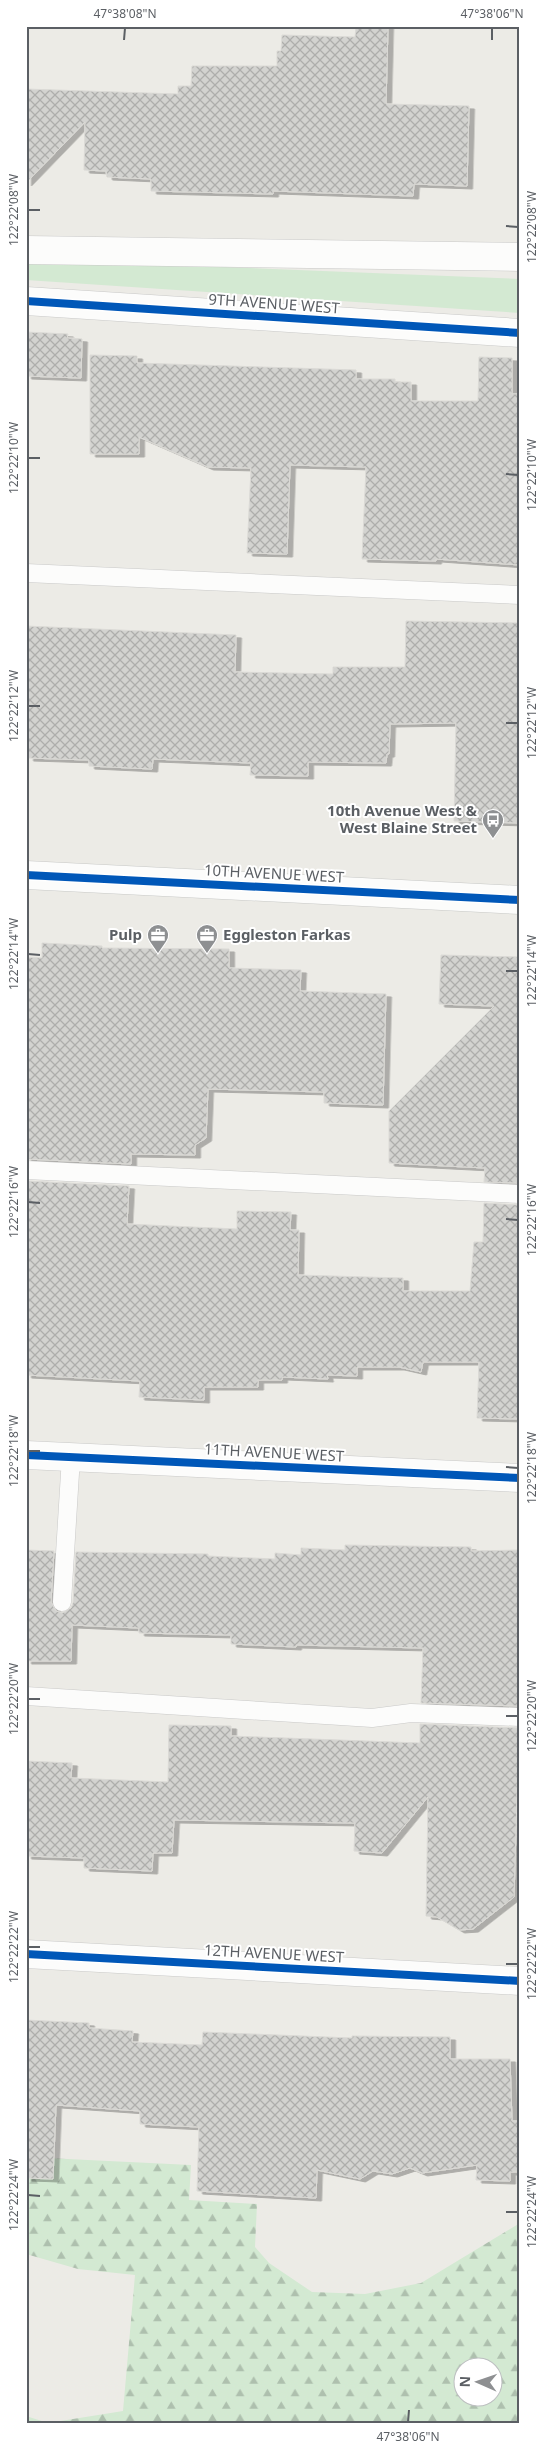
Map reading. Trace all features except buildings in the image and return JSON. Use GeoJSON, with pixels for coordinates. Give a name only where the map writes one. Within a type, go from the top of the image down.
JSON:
{"type":"FeatureCollection","features":[{"type":"Feature","properties":{"kind":"street"},"geometry":{"type":"LineString","coordinates":[[26,250],[520,257]]}},
{"type":"Feature","properties":{"kind":"street","name":"9TH AVENUE WEST"},"geometry":{"type":"LineString","coordinates":[[26,301],[520,333]]}},
{"type":"Feature","properties":{"kind":"street","name":"10TH AVENUE WEST"},"geometry":{"type":"LineString","coordinates":[[26,875],[520,900]]}},
{"type":"Feature","properties":{"kind":"street","name":"11TH AVENUE WEST"},"geometry":{"type":"LineString","coordinates":[[26,1455],[520,1478]]}},
{"type":"Feature","properties":{"kind":"street","name":"12TH AVENUE WEST"},"geometry":{"type":"LineString","coordinates":[[26,1954],[520,1981]]}},
{"type":"Feature","properties":{"kind":"lane"},"geometry":{"type":"LineString","coordinates":[[26,573],[520,595]]}},
{"type":"Feature","properties":{"kind":"lane"},"geometry":{"type":"LineString","coordinates":[[26,1170],[520,1194]]}},
{"type":"Feature","properties":{"kind":"lane"},"geometry":{"type":"LineString","coordinates":[[62,1602],[71,1457]]}},
{"type":"Feature","properties":{"kind":"lane"},"geometry":{"type":"LineString","coordinates":[[26,1696],[372,1718],[411,1713],[520,1718]]}},
{"type":"Feature","properties":{"kind":"green space"},"geometry":{"type":"Polygon","coordinates":[[[26,259],[520,279],[520,313],[26,280],[26,259]]]}},
{"type":"Feature","properties":{"kind":"green space"},"geometry":{"type":"Polygon","coordinates":[[[26,2157],[191,2165],[189,2200],[257,2204],[255,2247],[269,2263],[312,2292],[365,2294],[421,2283],[520,2223],[520,2424],[26,2424],[26,2416],[48,2423],[123,2411],[135,2275],[78,2269],[26,2254],[26,2157]]]}},
{"type":"Feature","properties":{"kind":"cycle path"},"geometry":{"type":"LineString","coordinates":[[26,301],[520,333]]}},
{"type":"Feature","properties":{"kind":"cycle path"},"geometry":{"type":"LineString","coordinates":[[26,875],[520,900]]}},
{"type":"Feature","properties":{"kind":"cycle path"},"geometry":{"type":"LineString","coordinates":[[26,1455],[520,1478]]}},
{"type":"Feature","properties":{"kind":"cycle path"},"geometry":{"type":"LineString","coordinates":[[26,1954],[520,1981]]}},
{"type":"Feature","properties":{"kind":"place","name":"10th Avenue West & West Blaine Street"},"geometry":{"type":"Point","coordinates":[493,839]}},
{"type":"Feature","properties":{"kind":"place","name":"Pulp"},"geometry":{"type":"Point","coordinates":[158,954]}},
{"type":"Feature","properties":{"kind":"place","name":"Eggleston Farkas"},"geometry":{"type":"Point","coordinates":[207,954]}}]}
